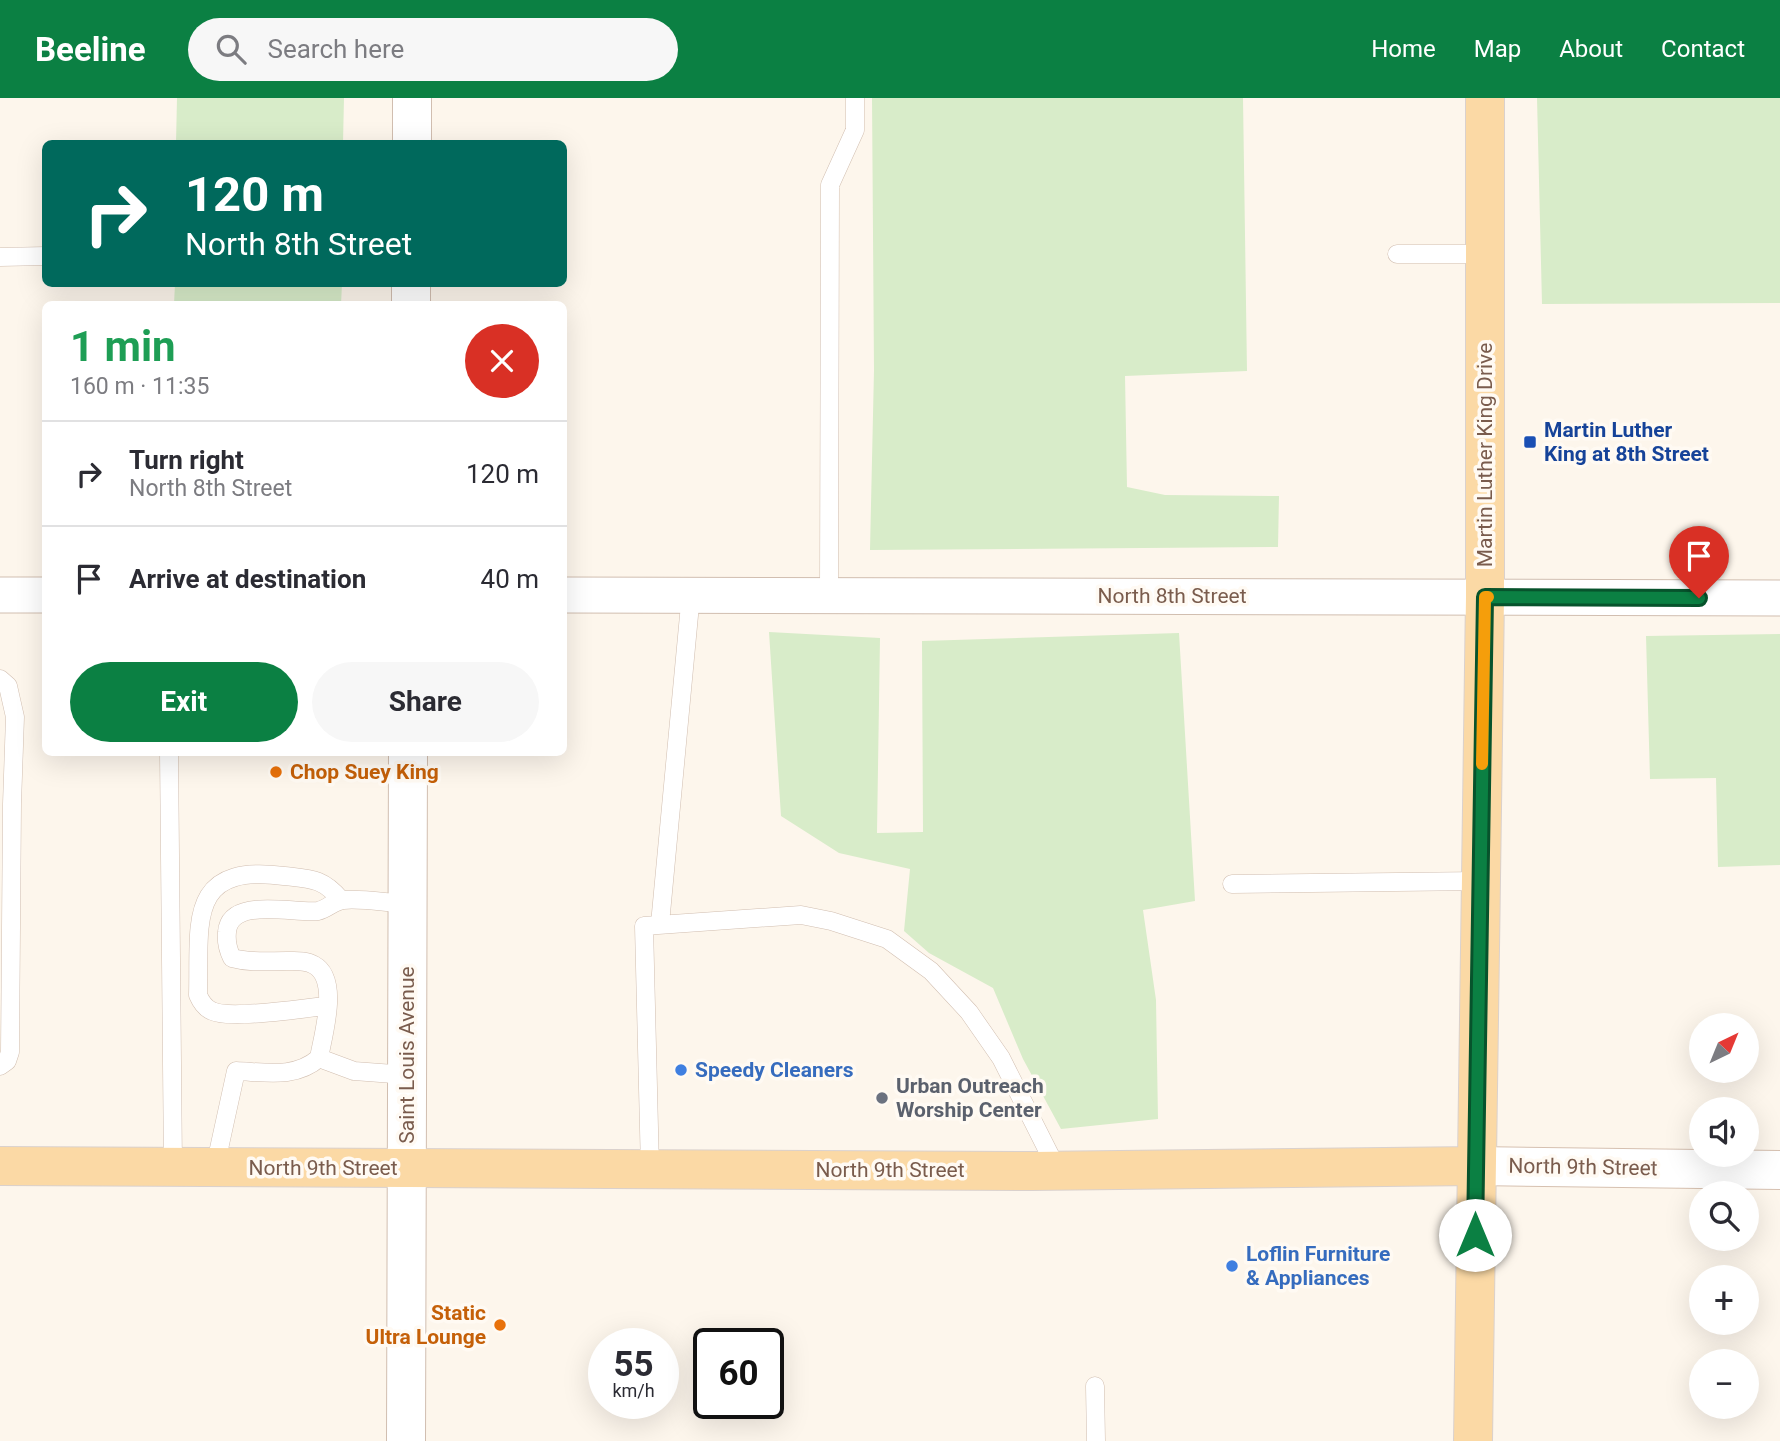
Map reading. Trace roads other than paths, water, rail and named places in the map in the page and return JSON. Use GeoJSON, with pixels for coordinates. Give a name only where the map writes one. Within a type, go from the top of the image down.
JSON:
{"type":"FeatureCollection","features":[{"type":"Feature","properties":{"kind":"main road","name":"Martin Luther King Drive"},"geometry":{"type":"LineString","coordinates":[[1473,1441],[1485,597],[1485,98]]}},
{"type":"Feature","properties":{"kind":"main road","name":"North 9th Street"},"geometry":{"type":"LineString","coordinates":[[0,1166],[1058,1171],[1476,1166]]}},
{"type":"Feature","properties":{"kind":"street"},"geometry":{"type":"LineString","coordinates":[[412,98],[412,140]]}},
{"type":"Feature","properties":{"kind":"street","name":"North 8th Street"},"geometry":{"type":"LineString","coordinates":[[567,596],[691,594],[1780,598]]}},
{"type":"Feature","properties":{"kind":"street"},"geometry":{"type":"LineString","coordinates":[[0,595],[42,595]]}},
{"type":"Feature","properties":{"kind":"street","name":"Saint Louis Avenue"},"geometry":{"type":"LineString","coordinates":[[406,1441],[408,756]]}},
{"type":"Feature","properties":{"kind":"street","name":"North 9th Street"},"geometry":{"type":"LineString","coordinates":[[1476,1166],[1780,1170]]}},
{"type":"Feature","properties":{"kind":"lane"},"geometry":{"type":"LineString","coordinates":[[829,595],[830,185],[855,130],[855,98]]}},
{"type":"Feature","properties":{"kind":"lane"},"geometry":{"type":"LineString","coordinates":[[1397,254],[1485,254]]}},
{"type":"Feature","properties":{"kind":"lane"},"geometry":{"type":"LineString","coordinates":[[0,257],[42,256]]}},
{"type":"Feature","properties":{"kind":"lane"},"geometry":{"type":"LineString","coordinates":[[660,924],[691,594]]}},
{"type":"Feature","properties":{"kind":"lane"},"geometry":{"type":"LineString","coordinates":[[0,679],[8,686],[15,717],[10,1052],[8,1060],[0,1066]]}},
{"type":"Feature","properties":{"kind":"lane"},"geometry":{"type":"LineString","coordinates":[[169,756],[173,1167]]}},
{"type":"Feature","properties":{"kind":"lane"},"geometry":{"type":"LineString","coordinates":[[327,1006],[248,1013],[213,1012],[202,1004],[198,995],[201,917],[207,899],[217,886],[228,878],[245,873],[316,880],[330,886],[341,900]]}},
{"type":"Feature","properties":{"kind":"lane"},"geometry":{"type":"LineString","coordinates":[[1231,884],[1480,881]]}},
{"type":"Feature","properties":{"kind":"lane"},"geometry":{"type":"LineString","coordinates":[[215,1167],[236,1071],[297,1071],[319,1058],[329,988],[323,973],[314,965],[302,961],[243,961],[232,958],[228,951],[227,930],[233,919],[242,911],[318,911],[341,900],[408,904]]}},
{"type":"Feature","properties":{"kind":"lane"},"geometry":{"type":"LineString","coordinates":[[650,1170],[644,926],[801,915],[831,920],[887,939],[931,971],[969,1012],[1001,1058],[1058,1171]]}},
{"type":"Feature","properties":{"kind":"lane"},"geometry":{"type":"LineString","coordinates":[[319,1058],[354,1071],[407,1075]]}},
{"type":"Feature","properties":{"kind":"lane"},"geometry":{"type":"LineString","coordinates":[[1095,1386],[1096,1441]]}},
{"type":"Feature","properties":{"kind":"place","name":"Martin Luther King at 8th Street"},"geometry":{"type":"Point","coordinates":[1530,442]}},
{"type":"Feature","properties":{"kind":"place","name":"Chop Suey King"},"geometry":{"type":"Point","coordinates":[276,772]}},
{"type":"Feature","properties":{"kind":"place","name":"Speedy Cleaners"},"geometry":{"type":"Point","coordinates":[681,1070]}},
{"type":"Feature","properties":{"kind":"place","name":"Urban Outreach Worship Center"},"geometry":{"type":"Point","coordinates":[882,1098]}},
{"type":"Feature","properties":{"kind":"place","name":"Loflin Furniture & Appliances"},"geometry":{"type":"Point","coordinates":[1232,1266]}},
{"type":"Feature","properties":{"kind":"place","name":"Static Ultra Lounge"},"geometry":{"type":"Point","coordinates":[500,1325]}}]}
